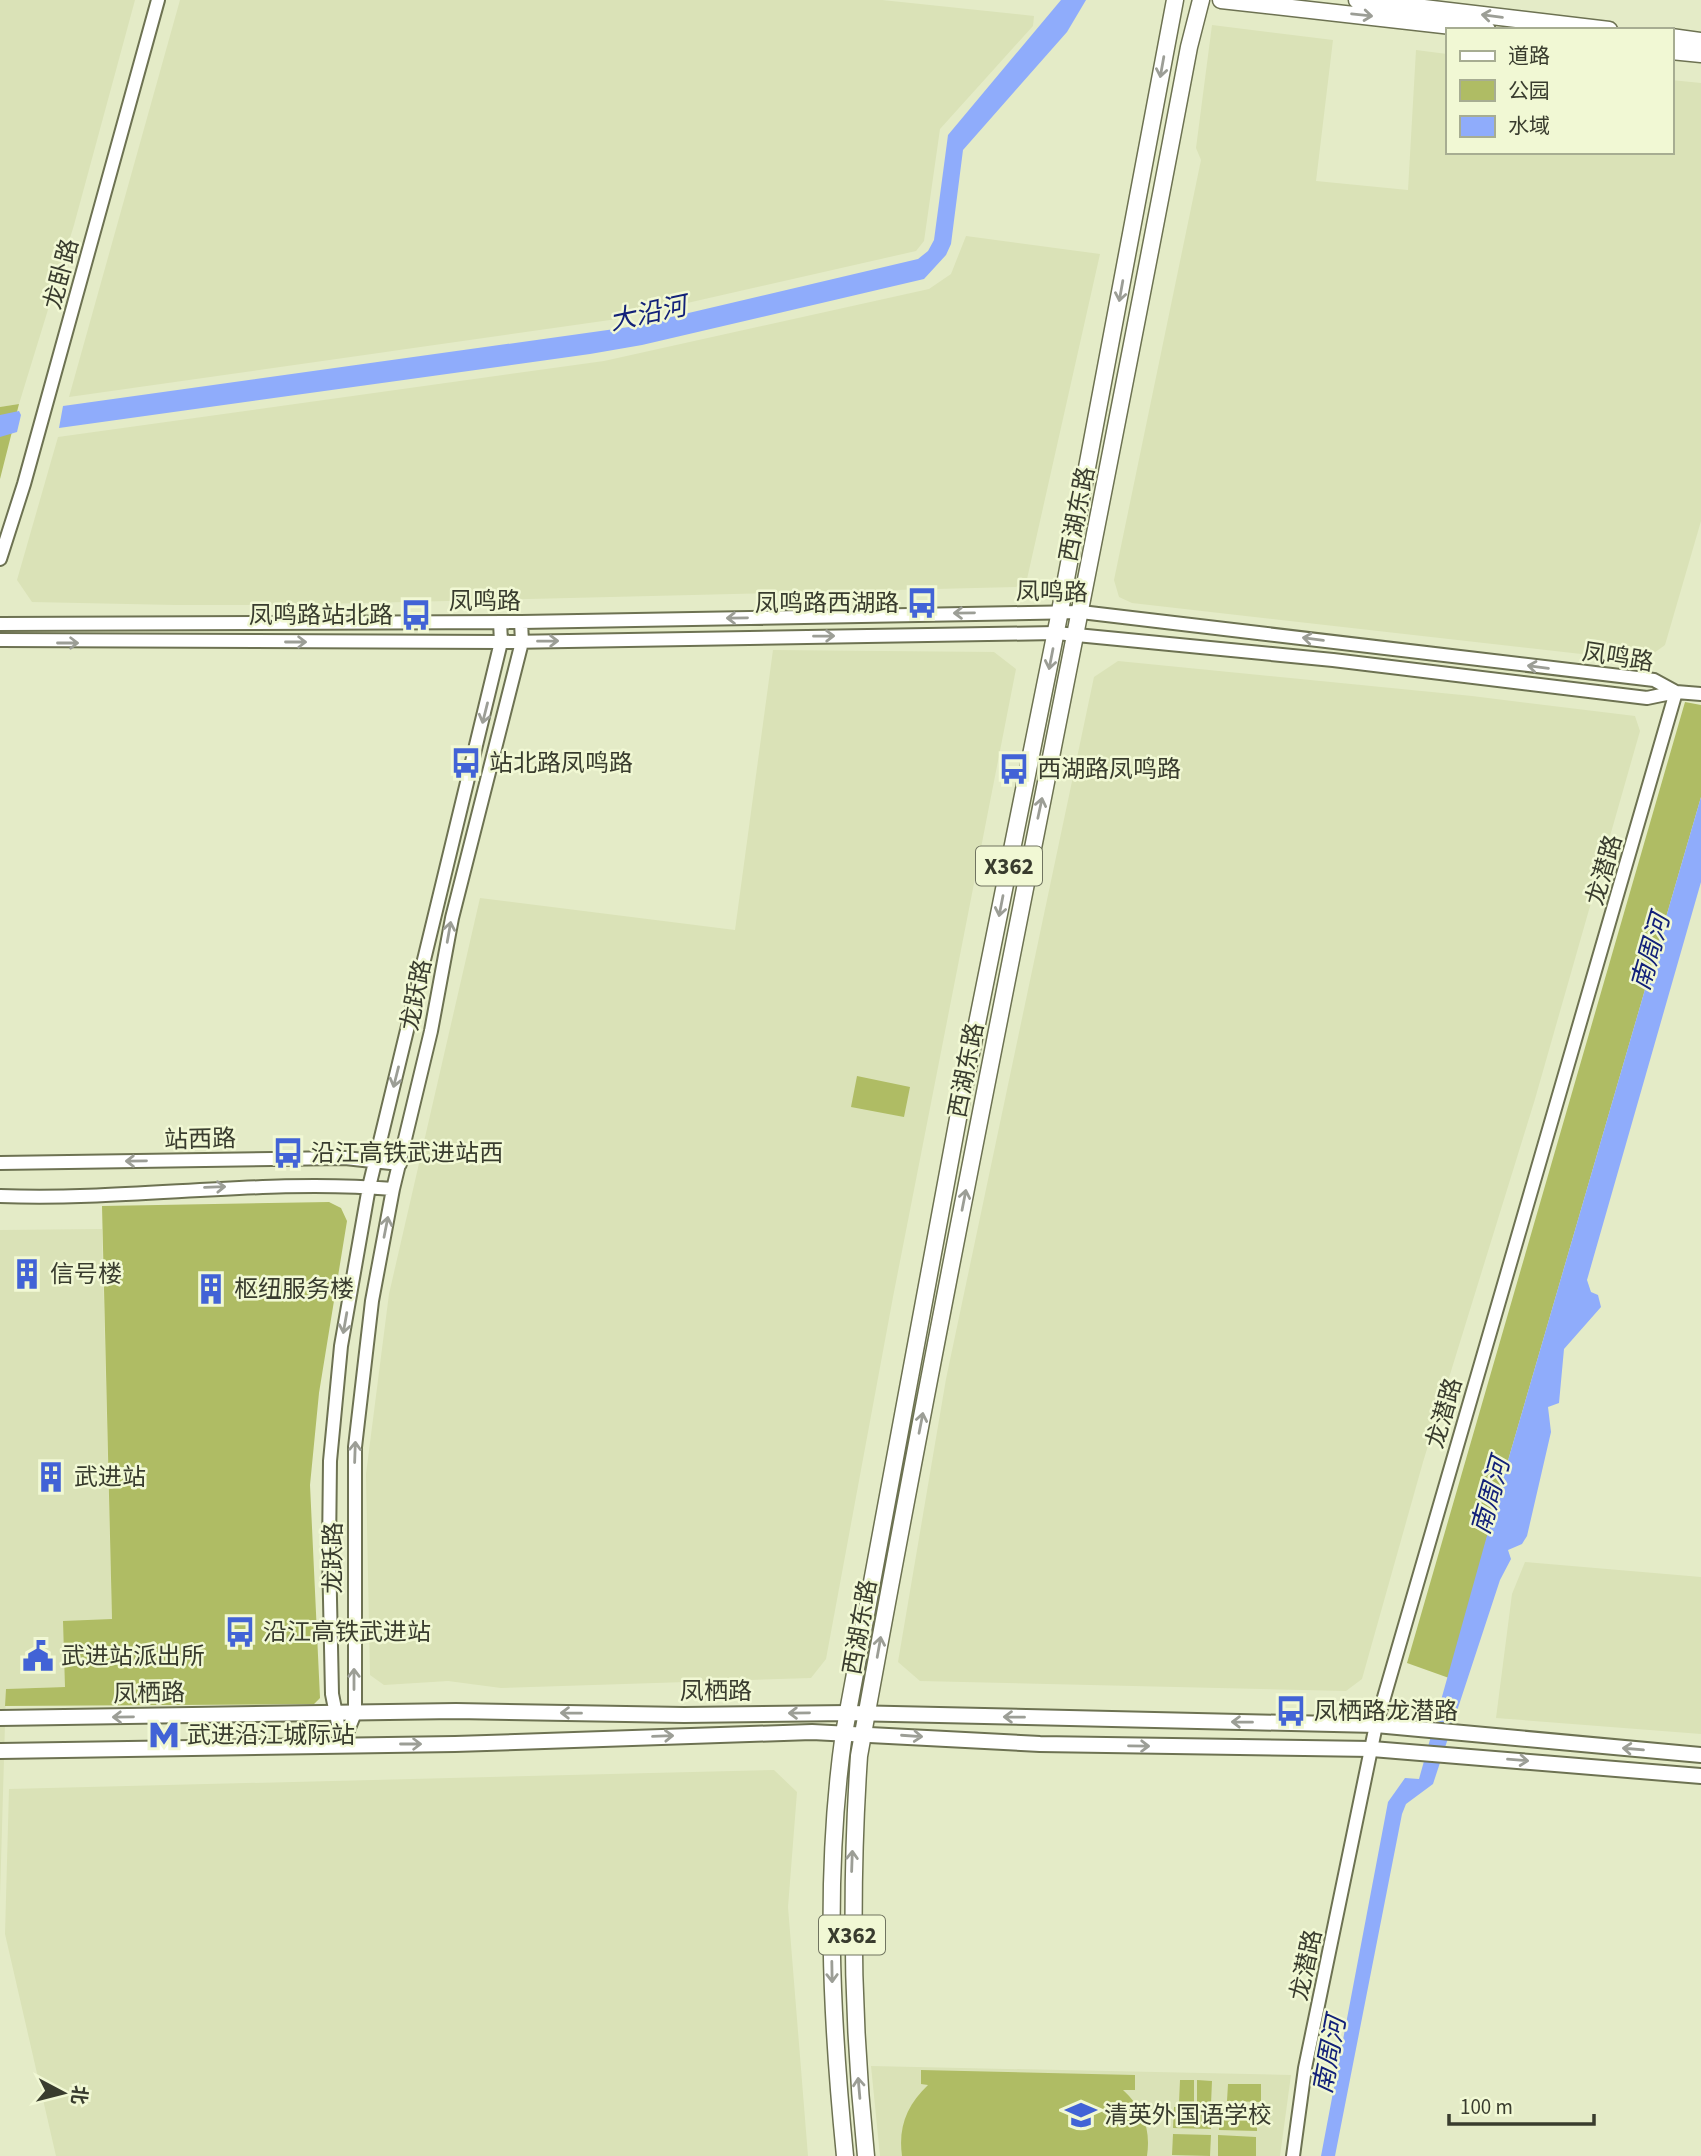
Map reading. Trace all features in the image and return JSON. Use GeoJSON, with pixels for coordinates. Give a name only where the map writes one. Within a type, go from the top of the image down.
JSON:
{"type":"FeatureCollection","features":[{"type":"Feature","properties":{"kind":"main road","name":"西湖东路"},"geometry":{"type":"LineString","coordinates":[[845,2156],[834,2039],[832,1954],[832,1860],[837,1781],[844,1733],[957,1126],[1056,633],[1175,0]]}},
{"type":"Feature","properties":{"kind":"main road","name":"西湖东路"},"geometry":{"type":"LineString","coordinates":[[866,2156],[855,2035],[852,1861],[863,1733],[1036,824],[1077,635],[1189,47],[1201,0]]}},
{"type":"Feature","properties":{"kind":"main road"},"geometry":{"type":"LineString","coordinates":[[1221,0],[1469,28]]}},
{"type":"Feature","properties":{"kind":"main road"},"geometry":{"type":"LineString","coordinates":[[1357,0],[1592,28]]}},
{"type":"Feature","properties":{"kind":"main road"},"geometry":{"type":"LineString","coordinates":[[1673,37],[1701,41]]}},
{"type":"Feature","properties":{"kind":"main road"},"geometry":{"type":"LineString","coordinates":[[1673,51],[1701,54]]}},
{"type":"Feature","properties":{"kind":"main road","name":"凤栖路"},"geometry":{"type":"LineString","coordinates":[[0,1718],[334,1713],[849,1713],[1376,1725],[1701,1755]]}},
{"type":"Feature","properties":{"kind":"main road","name":"凤栖路"},"geometry":{"type":"LineString","coordinates":[[0,1751],[455,1744],[743,1732],[863,1733],[1040,1744],[1372,1749],[1701,1776]]}},
{"type":"Feature","properties":{"kind":"street","name":"龙卧路"},"geometry":{"type":"LineString","coordinates":[[0,559],[24,484],[158,0]]}},
{"type":"Feature","properties":{"kind":"street","name":"凤鸣路"},"geometry":{"type":"LineString","coordinates":[[0,624],[521,622],[1060,611],[1654,680],[1676,692]]}},
{"type":"Feature","properties":{"kind":"street","name":"龙跃路"},"geometry":{"type":"LineString","coordinates":[[342,1745],[334,1713],[329,1552],[331,1461],[341,1346],[369,1186],[502,642],[500,622]]}},
{"type":"Feature","properties":{"kind":"street","name":"龙跃路"},"geometry":{"type":"LineString","coordinates":[[342,1745],[355,1713],[355,1447],[372,1301],[393,1189],[431,1031],[452,918],[522,642],[521,622]]}},
{"type":"Feature","properties":{"kind":"street","name":"凤鸣路"},"geometry":{"type":"LineString","coordinates":[[0,640],[522,642],[1056,633],[1333,660],[1647,698],[1676,692]]}},
{"type":"Feature","properties":{"kind":"street"},"geometry":{"type":"LineString","coordinates":[[1676,692],[1701,694]]}},
{"type":"Feature","properties":{"kind":"street","name":"龙潜路"},"geometry":{"type":"LineString","coordinates":[[1293,2156],[1305,2068],[1376,1725],[1676,692]]}},
{"type":"Feature","properties":{"kind":"street","name":"站西路"},"geometry":{"type":"LineString","coordinates":[[0,1163],[345,1158],[375,1164],[400,1164]]}},
{"type":"Feature","properties":{"kind":"street","name":"站西路"},"geometry":{"type":"LineString","coordinates":[[0,1196],[117,1196],[212,1187],[369,1186],[393,1189]]}},
{"type":"Feature","properties":{"kind":"shaded area"},"geometry":{"type":"Polygon","coordinates":[[[0,0],[135,0],[74,225],[19,404],[0,407],[0,0]]]}},
{"type":"Feature","properties":{"kind":"shaded area"},"geometry":{"type":"Polygon","coordinates":[[[180,0],[882,0],[1034,16],[1033,26],[940,129],[924,241],[916,251],[617,319],[69,397],[180,0]]]}},
{"type":"Feature","properties":{"kind":"shaded area"},"geometry":{"type":"Polygon","coordinates":[[[1212,25],[1333,40],[1316,181],[1408,190],[1416,50],[1446,54],[1446,154],[1673,154],[1673,80],[1701,83],[1701,521],[1665,645],[1643,661],[1132,603],[1119,597],[1114,580],[1201,160],[1196,148],[1212,25]]]}},
{"type":"Feature","properties":{"kind":"shaded area"},"geometry":{"type":"Polygon","coordinates":[[[966,236],[1100,254],[1027,579],[1016,587],[281,605],[176,605],[32,602],[17,580],[58,437],[604,361],[929,289],[951,274],[966,236]]]}},
{"type":"Feature","properties":{"kind":"shaded area"},"geometry":{"type":"Polygon","coordinates":[[[773,650],[994,652],[1016,669],[893,1297],[826,1659],[811,1678],[501,1688],[448,1681],[384,1685],[370,1675],[366,1474],[389,1294],[480,898],[735,930],[773,650]]]}},
{"type":"Feature","properties":{"kind":"shaded area"},"geometry":{"type":"Polygon","coordinates":[[[1118,661],[1472,696],[1635,716],[1640,731],[1535,1099],[1423,1462],[1362,1679],[1346,1691],[920,1681],[898,1662],[946,1379],[1094,677],[1118,661]]]}},
{"type":"Feature","properties":{"kind":"shaded area","name":"武进站"},"geometry":{"type":"Polygon","coordinates":[[[102,1229],[112,1620],[65,1687],[6,1689],[0,1897],[0,1230],[102,1229]]]}},
{"type":"Feature","properties":{"kind":"shaded area"},"geometry":{"type":"Polygon","coordinates":[[[1525,1562],[1701,1577],[1701,1734],[1496,1718],[1512,1594],[1525,1562]]]}},
{"type":"Feature","properties":{"kind":"shaded area"},"geometry":{"type":"Polygon","coordinates":[[[774,1770],[797,1792],[788,1907],[808,2156],[56,2156],[5,1934],[9,1789],[774,1770]]]}},
{"type":"Feature","properties":{"kind":"shaded area","name":"清英外国语学校"},"geometry":{"type":"Polygon","coordinates":[[[871,2066],[1291,2075],[1280,2156],[880,2156],[871,2066]]]}},
{"type":"Feature","properties":{"kind":"green space"},"geometry":{"type":"Polygon","coordinates":[[[19,404],[0,479],[0,407],[19,404]]]}},
{"type":"Feature","properties":{"kind":"green space"},"geometry":{"type":"Polygon","coordinates":[[[1685,702],[1701,705],[1701,797],[1507,1464],[1449,1678],[1407,1663],[1685,702]]]}},
{"type":"Feature","properties":{"kind":"green space"},"geometry":{"type":"Polygon","coordinates":[[[857,1076],[910,1087],[904,1117],[851,1107],[857,1076]]]}},
{"type":"Feature","properties":{"kind":"green space"},"geometry":{"type":"Polygon","coordinates":[[[329,1202],[341,1208],[347,1221],[319,1393],[310,1485],[320,1698],[314,1704],[5,1706],[6,1689],[65,1687],[63,1621],[112,1619],[102,1206],[329,1202]]]}},
{"type":"Feature","properties":{"kind":"green space"},"geometry":{"type":"Polygon","coordinates":[[[921,2070],[1135,2075],[1135,2090],[1123,2090],[1136,2104],[1144,2120],[1148,2137],[1147,2156],[902,2156],[901,2135],[906,2117],[915,2100],[928,2085],[921,2084],[921,2070]]]}},
{"type":"Feature","properties":{"kind":"green space"},"geometry":{"type":"Polygon","coordinates":[[[1180,2080],[1194,2080],[1194,2103],[1179,2103],[1180,2080]]]}},
{"type":"Feature","properties":{"kind":"green space"},"geometry":{"type":"Polygon","coordinates":[[[1197,2080],[1212,2081],[1211,2104],[1197,2103],[1197,2080]]]}},
{"type":"Feature","properties":{"kind":"green space"},"geometry":{"type":"Polygon","coordinates":[[[1228,2084],[1261,2084],[1261,2102],[1227,2101],[1228,2084]]]}},
{"type":"Feature","properties":{"kind":"green space"},"geometry":{"type":"Polygon","coordinates":[[[1174,2107],[1212,2108],[1211,2129],[1173,2128],[1174,2107]]]}},
{"type":"Feature","properties":{"kind":"green space"},"geometry":{"type":"Polygon","coordinates":[[[1220,2109],[1257,2110],[1257,2131],[1219,2130],[1220,2109]]]}},
{"type":"Feature","properties":{"kind":"green space"},"geometry":{"type":"Polygon","coordinates":[[[1173,2134],[1211,2135],[1210,2156],[1172,2155],[1173,2134]]]}},
{"type":"Feature","properties":{"kind":"green space"},"geometry":{"type":"Polygon","coordinates":[[[1218,2135],[1256,2137],[1256,2156],[1218,2156],[1218,2135]]]}},
{"type":"Feature","properties":{"kind":"water"},"geometry":{"type":"Polygon","coordinates":[[[1061,0],[1086,0],[1067,32],[963,150],[951,244],[946,255],[924,279],[642,345],[590,354],[59,428],[63,406],[629,327],[918,259],[928,251],[934,240],[948,135],[1061,0]]]}},
{"type":"Feature","properties":{"kind":"water"},"geometry":{"type":"Polygon","coordinates":[[[19,411],[21,415],[17,432],[0,437],[0,415],[19,411]]]}},
{"type":"Feature","properties":{"kind":"water"},"geometry":{"type":"Polygon","coordinates":[[[1701,797],[1701,882],[1587,1280],[1591,1292],[1598,1295],[1601,1307],[1564,1349],[1559,1403],[1548,1407],[1551,1432],[1527,1536],[1522,1544],[1508,1550],[1511,1559],[1500,1580],[1433,1784],[1406,1804],[1402,1814],[1335,2156],[1321,2156],[1388,1802],[1405,1778],[1419,1779],[1507,1464],[1701,797]]]}},
{"type":"Feature","properties":{"kind":"place","name":"凤鸣路西湖路"},"geometry":{"type":"Point","coordinates":[922,603]}},
{"type":"Feature","properties":{"kind":"place","name":"凤鸣路站北路"},"geometry":{"type":"Point","coordinates":[416,615]}},
{"type":"Feature","properties":{"kind":"place","name":"站北路凤鸣路"},"geometry":{"type":"Point","coordinates":[466,763]}},
{"type":"Feature","properties":{"kind":"place","name":"西湖路凤鸣路"},"geometry":{"type":"Point","coordinates":[1014,769]}},
{"type":"Feature","properties":{"kind":"place","name":"沿江高铁武进站西"},"geometry":{"type":"Point","coordinates":[288,1153]}},
{"type":"Feature","properties":{"kind":"place","name":"信号楼"},"geometry":{"type":"Point","coordinates":[27,1274]}},
{"type":"Feature","properties":{"kind":"place","name":"枢纽服务楼"},"geometry":{"type":"Point","coordinates":[211,1289]}},
{"type":"Feature","properties":{"kind":"place","name":"武进站"},"geometry":{"type":"Point","coordinates":[51,1477]}},
{"type":"Feature","properties":{"kind":"place","name":"沿江高铁武进站"},"geometry":{"type":"Point","coordinates":[240,1632]}},
{"type":"Feature","properties":{"kind":"place","name":"武进站派出所"},"geometry":{"type":"Point","coordinates":[38,1656]}},
{"type":"Feature","properties":{"kind":"place","name":"凤栖路龙潜路"},"geometry":{"type":"Point","coordinates":[1291,1711]}},
{"type":"Feature","properties":{"kind":"place","name":"武进沿江城际站"},"geometry":{"type":"Point","coordinates":[164,1735]}},
{"type":"Feature","properties":{"kind":"place","name":"清英外国语学校"},"geometry":{"type":"Point","coordinates":[1081,2115]}},
{"type":"Feature","properties":{"kind":"water label","name":"大沿河"},"geometry":{"type":"Point","coordinates":[648,313]}},
{"type":"Feature","properties":{"kind":"water label","name":"南周河"},"geometry":{"type":"Point","coordinates":[1650,952]}},
{"type":"Feature","properties":{"kind":"water label","name":"南周河"},"geometry":{"type":"Point","coordinates":[1490,1496]}},
{"type":"Feature","properties":{"kind":"water label","name":"南周河"},"geometry":{"type":"Point","coordinates":[1329,2055]}}]}
